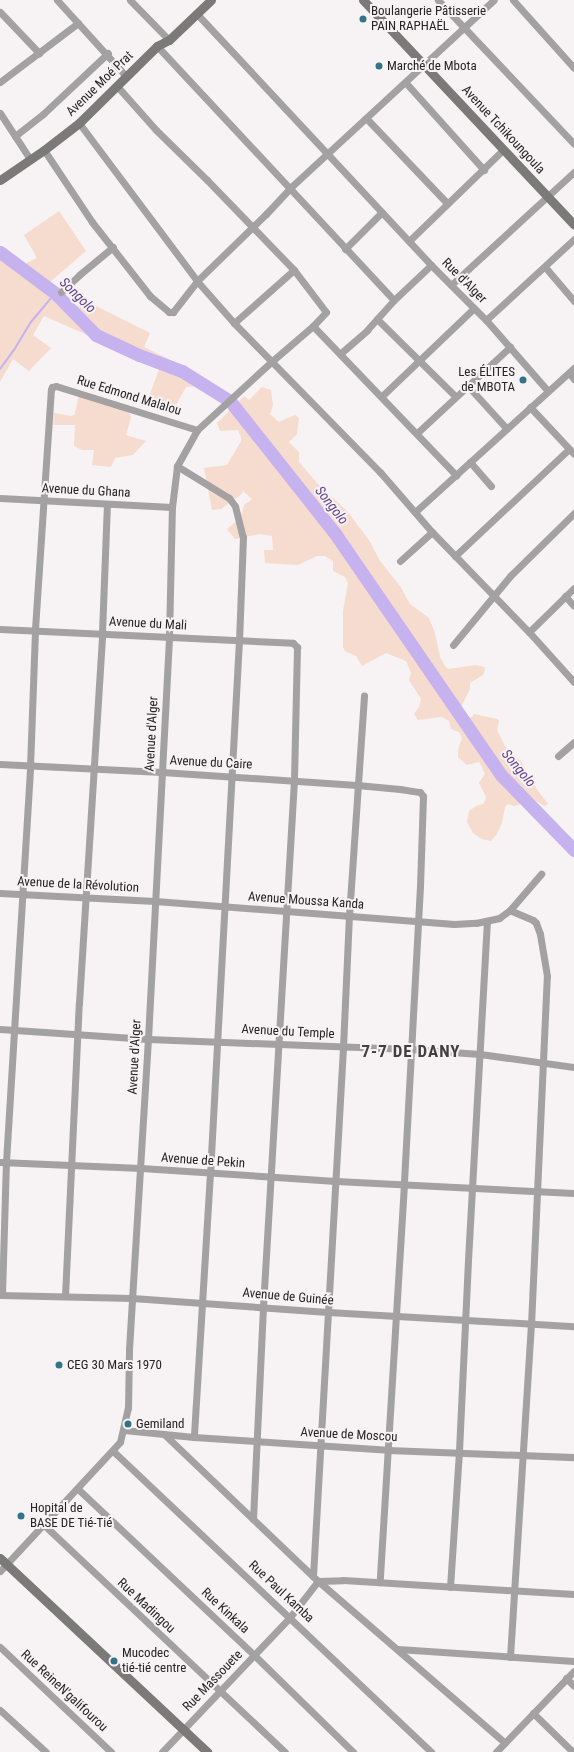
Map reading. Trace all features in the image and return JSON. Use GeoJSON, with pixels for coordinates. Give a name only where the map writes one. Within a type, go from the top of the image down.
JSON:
{"type":"FeatureCollection","features":[{"type":"Feature","properties":{"kind":"street"},"geometry":{"type":"LineString","coordinates":[[57,0],[108,53],[126,76]]}},
{"type":"Feature","properties":{"kind":"street"},"geometry":{"type":"LineString","coordinates":[[130,0],[169,40]]}},
{"type":"Feature","properties":{"kind":"street","name":"Avenue Tchikoungoula"},"geometry":{"type":"LineString","coordinates":[[363,0],[574,225]]}},
{"type":"Feature","properties":{"kind":"street"},"geometry":{"type":"LineString","coordinates":[[438,0],[574,144]]}},
{"type":"Feature","properties":{"kind":"street"},"geometry":{"type":"LineString","coordinates":[[44,150],[92,222],[150,296],[169,312],[173,312],[197,280],[252,228],[326,153],[406,83],[424,64],[494,0]]}},
{"type":"Feature","properties":{"kind":"street"},"geometry":{"type":"LineString","coordinates":[[512,0],[574,68]]}},
{"type":"Feature","properties":{"kind":"street","name":"Avenue Moé Prat"},"geometry":{"type":"LineString","coordinates":[[0,180],[44,150],[79,123],[157,46],[169,40],[197,14],[207,1]]}},
{"type":"Feature","properties":{"kind":"street"},"geometry":{"type":"LineString","coordinates":[[0,12],[39,53]]}},
{"type":"Feature","properties":{"kind":"street"},"geometry":{"type":"LineString","coordinates":[[197,14],[431,265]]}},
{"type":"Feature","properties":{"kind":"street"},"geometry":{"type":"LineString","coordinates":[[0,82],[78,23]]}},
{"type":"Feature","properties":{"kind":"street"},"geometry":{"type":"LineString","coordinates":[[157,46],[394,300]]}},
{"type":"Feature","properties":{"kind":"street"},"geometry":{"type":"LineString","coordinates":[[14,136],[43,114],[108,53]]}},
{"type":"Feature","properties":{"kind":"street"},"geometry":{"type":"LineString","coordinates":[[406,83],[484,170]]}},
{"type":"Feature","properties":{"kind":"street"},"geometry":{"type":"LineString","coordinates":[[117,86],[156,130],[207,180],[294,270],[326,312],[313,326],[217,410],[197,430],[177,466],[172,507]]}},
{"type":"Feature","properties":{"kind":"street"},"geometry":{"type":"LineString","coordinates":[[0,113],[30,159]]}},
{"type":"Feature","properties":{"kind":"street"},"geometry":{"type":"LineString","coordinates":[[366,118],[447,203]]}},
{"type":"Feature","properties":{"kind":"street"},"geometry":{"type":"LineString","coordinates":[[79,123],[197,280],[234,323],[380,472],[432,532],[529,632],[574,682]]}},
{"type":"Feature","properties":{"kind":"street"},"geometry":{"type":"LineString","coordinates":[[409,241],[503,150]]}},
{"type":"Feature","properties":{"kind":"street"},"geometry":{"type":"LineString","coordinates":[[451,285],[574,172]]}},
{"type":"Feature","properties":{"kind":"street"},"geometry":{"type":"LineString","coordinates":[[345,249],[382,212]]}},
{"type":"Feature","properties":{"kind":"street"},"geometry":{"type":"LineString","coordinates":[[486,320],[574,239]]}},
{"type":"Feature","properties":{"kind":"street"},"geometry":{"type":"LineString","coordinates":[[61,292],[113,247]]}},
{"type":"Feature","properties":{"kind":"street","name":"Rue d'Alger"},"geometry":{"type":"LineString","coordinates":[[341,353],[431,265],[486,320],[548,391]]}},
{"type":"Feature","properties":{"kind":"street"},"geometry":{"type":"LineString","coordinates":[[545,267],[574,301]]}},
{"type":"Feature","properties":{"kind":"street"},"geometry":{"type":"LineString","coordinates":[[234,323],[294,270]]}},
{"type":"Feature","properties":{"kind":"street"},"geometry":{"type":"LineString","coordinates":[[382,396],[474,308]]}},
{"type":"Feature","properties":{"kind":"street"},"geometry":{"type":"LineString","coordinates":[[377,319],[454,396]]}},
{"type":"Feature","properties":{"kind":"street"},"geometry":{"type":"LineString","coordinates":[[313,326],[341,353],[456,475]]}},
{"type":"Feature","properties":{"kind":"street"},"geometry":{"type":"LineString","coordinates":[[417,433],[454,396],[510,347]]}},
{"type":"Feature","properties":{"kind":"street"},"geometry":{"type":"LineString","coordinates":[[415,512],[571,370],[574,378]]}},
{"type":"Feature","properties":{"kind":"street","name":"Rue Edmond Malalou"},"geometry":{"type":"LineString","coordinates":[[44,501],[50,395],[54,385],[197,430]]}},
{"type":"Feature","properties":{"kind":"street"},"geometry":{"type":"LineString","coordinates":[[467,385],[507,428]]}},
{"type":"Feature","properties":{"kind":"street"},"geometry":{"type":"LineString","coordinates":[[455,556],[572,452],[530,407]]}},
{"type":"Feature","properties":{"kind":"street"},"geometry":{"type":"LineString","coordinates":[[470,462],[491,486]]}},
{"type":"Feature","properties":{"kind":"street"},"geometry":{"type":"LineString","coordinates":[[177,466],[228,498],[235,506],[243,537],[225,907],[216,1040],[210,1173],[194,1437]]}},
{"type":"Feature","properties":{"kind":"street","name":"Avenue du Ghana"},"geometry":{"type":"LineString","coordinates":[[0,498],[172,507]]}},
{"type":"Feature","properties":{"kind":"street"},"geometry":{"type":"LineString","coordinates":[[1,1295],[3,1162],[23,894],[30,767],[35,630],[44,501]]}},
{"type":"Feature","properties":{"kind":"street"},"geometry":{"type":"LineString","coordinates":[[64,1296],[93,769],[102,633],[107,504]]}},
{"type":"Feature","properties":{"kind":"street","name":"Avenue d'Alger"},"geometry":{"type":"LineString","coordinates":[[0,1571],[3,1560],[44,1525],[113,1451],[120,1442],[128,1408],[132,1298],[141,1168],[169,637],[172,507]]}},
{"type":"Feature","properties":{"kind":"street"},"geometry":{"type":"LineString","coordinates":[[453,645],[510,576],[574,513]]}},
{"type":"Feature","properties":{"kind":"street"},"geometry":{"type":"LineString","coordinates":[[400,561],[432,532]]}},
{"type":"Feature","properties":{"kind":"street"},"geometry":{"type":"LineString","coordinates":[[529,632],[574,588]]}},
{"type":"Feature","properties":{"kind":"street"},"geometry":{"type":"LineString","coordinates":[[565,596],[574,606]]}},
{"type":"Feature","properties":{"kind":"street","name":"Avenue du Mali"},"geometry":{"type":"LineString","coordinates":[[0,629],[295,644],[294,780]]}},
{"type":"Feature","properties":{"kind":"street"},"geometry":{"type":"LineString","coordinates":[[316,1579],[321,1445],[349,916],[364,696]]}},
{"type":"Feature","properties":{"kind":"street"},"geometry":{"type":"LineString","coordinates":[[558,756],[574,742]]}},
{"type":"Feature","properties":{"kind":"street","name":"Avenue du Caire"},"geometry":{"type":"LineString","coordinates":[[0,764],[30,767],[162,772],[294,780],[420,792],[422,802],[417,921]]}},
{"type":"Feature","properties":{"kind":"street"},"geometry":{"type":"LineString","coordinates":[[253,1519],[263,1307],[280,1044],[294,780]]}},
{"type":"Feature","properties":{"kind":"street"},"geometry":{"type":"LineString","coordinates":[[450,1586],[459,1451],[488,922],[499,918],[510,910],[541,874]]}},
{"type":"Feature","properties":{"kind":"street","name":"Avenue de la Révolution"},"geometry":{"type":"LineString","coordinates":[[0,893],[155,901]]}},
{"type":"Feature","properties":{"kind":"street","name":"Avenue Moussa Kanda"},"geometry":{"type":"LineString","coordinates":[[155,901],[454,924],[488,922]]}},
{"type":"Feature","properties":{"kind":"street"},"geometry":{"type":"LineString","coordinates":[[510,910],[533,920],[540,934],[547,976],[531,1325],[516,1591],[510,1657]]}},
{"type":"Feature","properties":{"kind":"street"},"geometry":{"type":"LineString","coordinates":[[380,1582],[397,1316],[417,921]]}},
{"type":"Feature","properties":{"kind":"street","name":"Avenue du Temple"},"geometry":{"type":"LineString","coordinates":[[0,1029],[148,1039],[216,1040],[410,1049],[480,1054],[574,1067]]}},
{"type":"Feature","properties":{"kind":"street","name":"Avenue de Pekin"},"geometry":{"type":"LineString","coordinates":[[3,1162],[141,1168],[336,1181],[574,1193]]}},
{"type":"Feature","properties":{"kind":"street","name":"Avenue de Guinée"},"geometry":{"type":"LineString","coordinates":[[1,1295],[132,1298],[531,1325],[574,1326]]}},
{"type":"Feature","properties":{"kind":"street","name":"Avenue de Moscou"},"geometry":{"type":"LineString","coordinates":[[124,1430],[165,1435],[388,1450],[459,1451],[574,1457]]}},
{"type":"Feature","properties":{"kind":"street"},"geometry":{"type":"LineString","coordinates":[[165,1435],[316,1579],[505,1743]]}},
{"type":"Feature","properties":{"kind":"street","name":"Rue Paul Kamba"},"geometry":{"type":"LineString","coordinates":[[113,1451],[431,1752]]}},
{"type":"Feature","properties":{"kind":"street","name":"Rue Kinkala"},"geometry":{"type":"LineString","coordinates":[[78,1489],[254,1655],[353,1752]]}},
{"type":"Feature","properties":{"kind":"street","name":"Rue Madingou"},"geometry":{"type":"LineString","coordinates":[[44,1525],[285,1752]]}},
{"type":"Feature","properties":{"kind":"street"},"geometry":{"type":"LineString","coordinates":[[3,1560],[207,1752]]}},
{"type":"Feature","properties":{"kind":"street"},"geometry":{"type":"LineString","coordinates":[[316,1579],[574,1594]]}},
{"type":"Feature","properties":{"kind":"street","name":"Rue Massouete"},"geometry":{"type":"LineString","coordinates":[[162,1752],[290,1617],[316,1579]]}},
{"type":"Feature","properties":{"kind":"street","name":"Rue ReineN'galifourou"},"geometry":{"type":"LineString","coordinates":[[0,1647],[111,1752]]}},
{"type":"Feature","properties":{"kind":"street"},"geometry":{"type":"LineString","coordinates":[[398,1649],[574,1661]]}},
{"type":"Feature","properties":{"kind":"street"},"geometry":{"type":"LineString","coordinates":[[497,1752],[574,1671]]}},
{"type":"Feature","properties":{"kind":"street"},"geometry":{"type":"LineString","coordinates":[[566,1678],[574,1686]]}},
{"type":"Feature","properties":{"kind":"street"},"geometry":{"type":"LineString","coordinates":[[0,1710],[46,1752]]}},
{"type":"Feature","properties":{"kind":"street"},"geometry":{"type":"LineString","coordinates":[[533,1713],[573,1752]]}},
{"type":"Feature","properties":{"kind":"shaded area"},"geometry":{"type":"Polygon","coordinates":[[[59,211],[86,251],[50,282],[75,307],[86,301],[150,333],[144,347],[173,361],[223,392],[219,397],[199,386],[186,387],[171,414],[150,394],[160,367],[44,316],[33,335],[51,348],[29,371],[13,359],[0,382],[0,258],[14,269],[37,258],[24,235],[59,211]]]}},
{"type":"Feature","properties":{"kind":"shaded area"},"geometry":{"type":"Polygon","coordinates":[[[262,387],[271,390],[273,405],[270,414],[279,422],[295,415],[299,418],[297,434],[289,442],[299,452],[299,462],[317,483],[347,511],[369,540],[380,561],[400,586],[410,604],[429,618],[435,633],[440,657],[445,666],[448,669],[476,665],[484,667],[485,670],[483,675],[470,683],[470,689],[460,709],[461,713],[468,717],[472,717],[474,714],[497,719],[499,721],[497,730],[508,752],[521,761],[536,788],[548,804],[545,806],[536,801],[506,775],[494,761],[488,747],[474,728],[464,720],[415,644],[403,631],[371,578],[342,539],[336,526],[318,508],[298,483],[297,490],[312,507],[352,560],[381,607],[402,633],[407,644],[470,732],[497,773],[510,790],[528,801],[515,806],[508,804],[505,807],[502,823],[497,834],[491,841],[482,839],[473,833],[467,822],[469,811],[476,806],[483,804],[486,797],[479,783],[485,774],[481,765],[479,762],[467,765],[458,757],[458,750],[462,738],[459,732],[451,729],[449,721],[442,717],[418,720],[414,714],[419,707],[421,699],[409,680],[411,673],[406,661],[386,653],[362,666],[356,656],[345,651],[343,647],[343,611],[348,583],[345,577],[333,571],[333,561],[325,556],[317,556],[298,565],[265,563],[264,550],[273,550],[272,536],[260,534],[235,539],[227,529],[241,517],[244,505],[252,499],[242,490],[243,493],[221,509],[212,510],[204,468],[227,465],[241,441],[238,430],[220,431],[217,423],[244,396],[249,400],[262,387]]]}},
{"type":"Feature","properties":{"kind":"shaded area"},"geometry":{"type":"Polygon","coordinates":[[[79,393],[128,410],[131,417],[126,435],[146,441],[133,455],[115,458],[111,467],[92,465],[94,450],[82,450],[74,446],[75,425],[53,425],[54,413],[71,416],[75,414],[79,393]]]}},
{"type":"Feature","properties":{"kind":"waterway","name":"Songolo"},"geometry":{"type":"LineString","coordinates":[[0,252],[55,293],[96,335],[139,355],[182,371],[230,401],[334,532],[501,775],[574,850]]}},
{"type":"Feature","properties":{"kind":"waterway"},"geometry":{"type":"LineString","coordinates":[[0,369],[14,350],[31,322],[55,293]]}},
{"type":"Feature","properties":{"kind":"place","name":"Boulangerie Pâtisserie PAIN RAPHAËL"},"geometry":{"type":"Point","coordinates":[363,19]}},
{"type":"Feature","properties":{"kind":"place","name":"Marché de Mbota"},"geometry":{"type":"Point","coordinates":[379,66]}},
{"type":"Feature","properties":{"kind":"place","name":"Les ÉLITES de MBOTA"},"geometry":{"type":"Point","coordinates":[523,380]}},
{"type":"Feature","properties":{"kind":"place","name":"CEG 30 Mars 1970"},"geometry":{"type":"Point","coordinates":[59,1365]}},
{"type":"Feature","properties":{"kind":"place","name":"Gemiland"},"geometry":{"type":"Point","coordinates":[128,1424]}},
{"type":"Feature","properties":{"kind":"place","name":"Hopital de BASE DE Tié-Tié"},"geometry":{"type":"Point","coordinates":[21,1516]}},
{"type":"Feature","properties":{"kind":"place","name":"Mucodec tié-tié centre"},"geometry":{"type":"Point","coordinates":[114,1661]}},
{"type":"Feature","properties":{"kind":"district","name":"7-7 DE DANY"},"geometry":{"type":"Point","coordinates":[411,1052]}}]}
